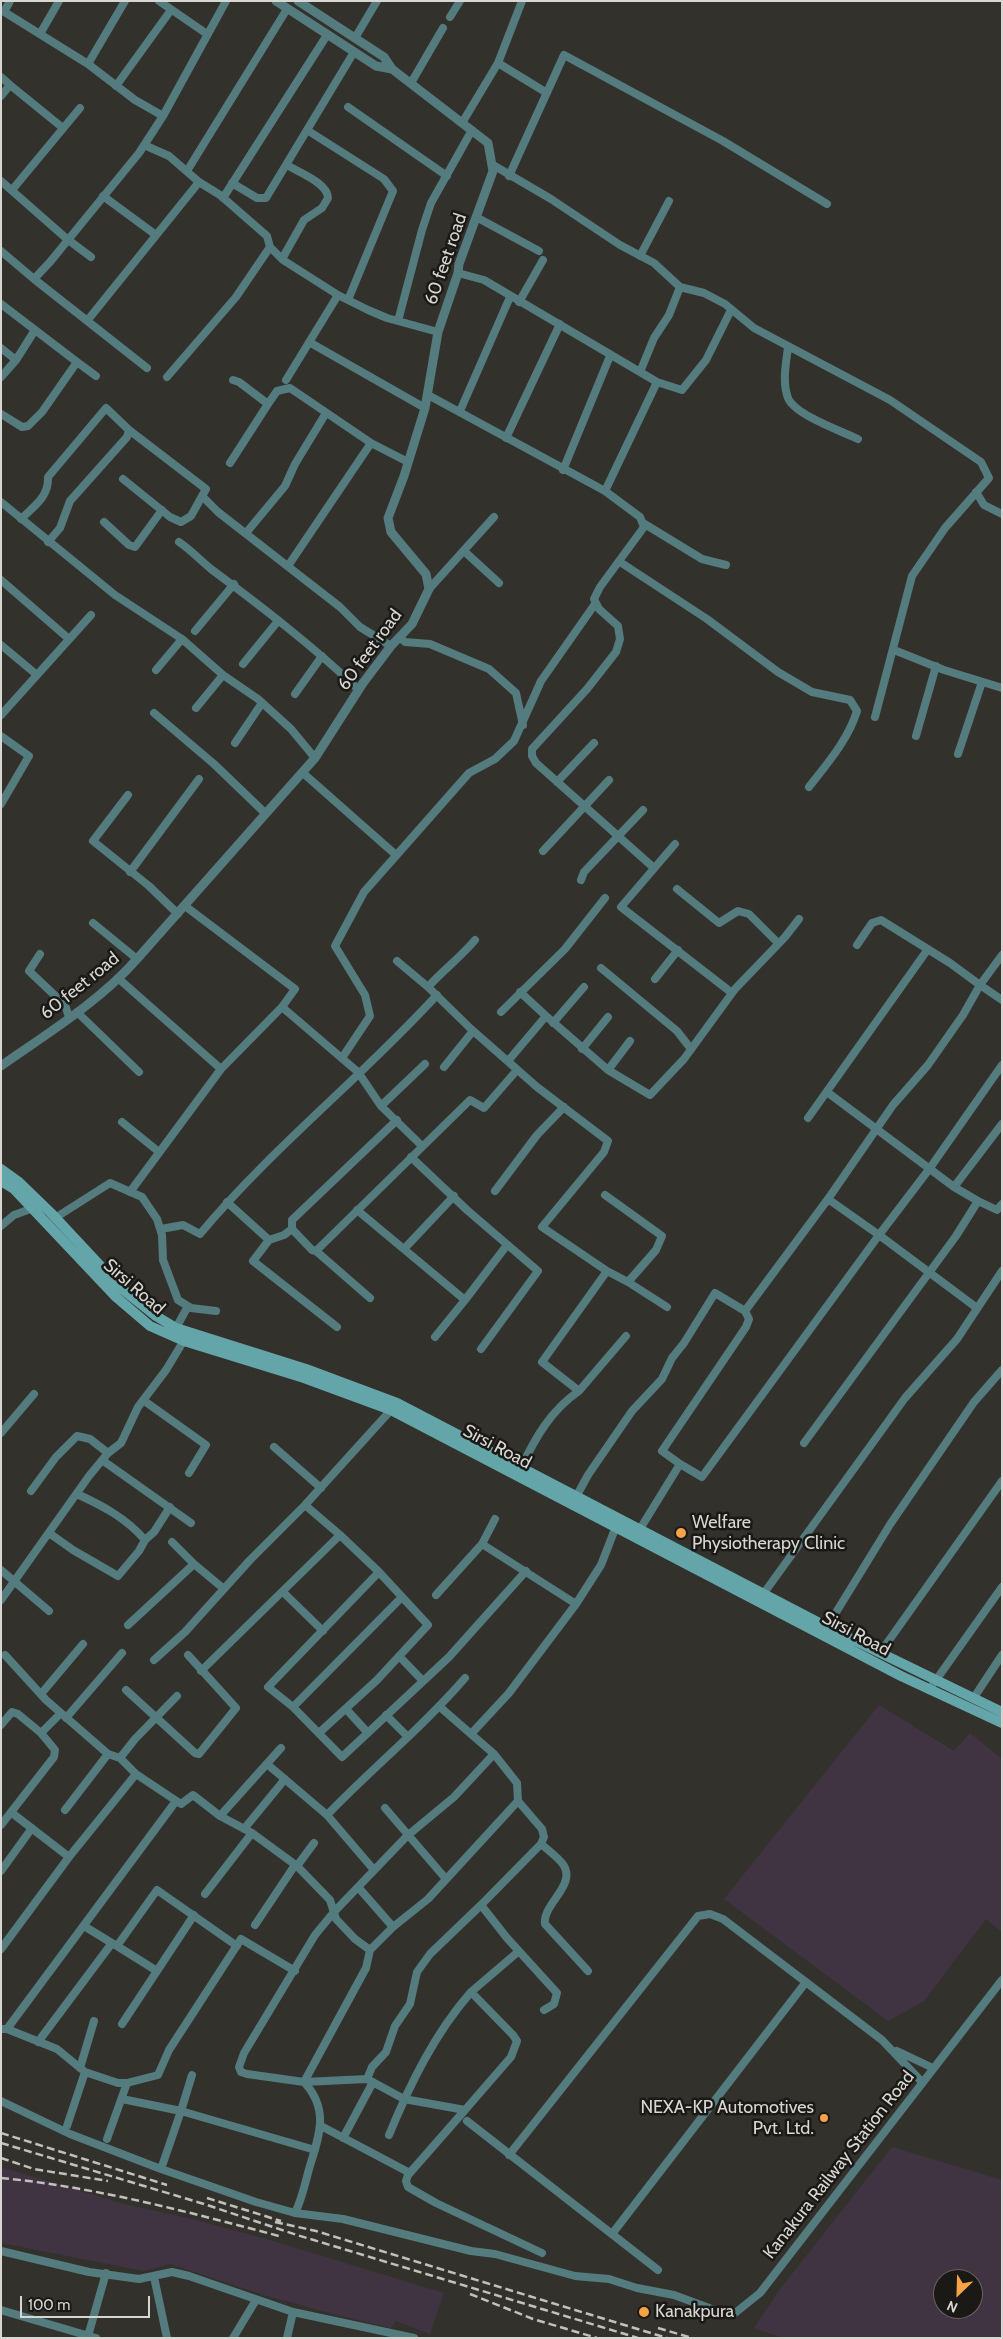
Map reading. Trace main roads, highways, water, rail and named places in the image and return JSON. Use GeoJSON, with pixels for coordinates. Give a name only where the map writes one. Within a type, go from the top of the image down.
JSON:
{"type":"FeatureCollection","features":[{"type":"Feature","properties":{"kind":"main road","name":"Sirsi Road"},"geometry":{"type":"LineString","coordinates":[[1,1169],[19,1182],[56,1218],[121,1288],[186,1337],[390,1410],[615,1529],[632,1535],[930,1690],[1002,1723]]}},
{"type":"Feature","properties":{"kind":"main road","name":"Sirsi Road"},"geometry":{"type":"LineString","coordinates":[[1,1181],[14,1189],[116,1297],[150,1326],[306,1369],[370,1392],[459,1434],[827,1627],[1002,1712]]}},
{"type":"Feature","properties":{"kind":"railway"},"geometry":{"type":"LineString","coordinates":[[1,2133],[167,2185]]}},
{"type":"Feature","properties":{"kind":"railway"},"geometry":{"type":"LineString","coordinates":[[1,2143],[638,2338]]}},
{"type":"Feature","properties":{"kind":"railway"},"geometry":{"type":"LineString","coordinates":[[1,2158],[34,2169],[108,2181]]}},
{"type":"Feature","properties":{"kind":"railway"},"geometry":{"type":"LineString","coordinates":[[1,2178],[72,2187],[107,2194],[176,2209],[279,2236]]}},
{"type":"Feature","properties":{"kind":"railway"},"geometry":{"type":"LineString","coordinates":[[207,2198],[281,2221]]}},
{"type":"Feature","properties":{"kind":"railway"},"geometry":{"type":"LineString","coordinates":[[275,2222],[316,2231],[667,2338]]}},
{"type":"Feature","properties":{"kind":"railway"},"geometry":{"type":"LineString","coordinates":[[470,2294],[533,2319],[597,2338]]}},
{"type":"Feature","properties":{"kind":"railway"},"geometry":{"type":"LineString","coordinates":[[658,2328],[692,2338]]}},
{"type":"Feature","properties":{"kind":"place","name":"Welfare Physiotherapy Clinic"},"geometry":{"type":"Point","coordinates":[681,1533]}},
{"type":"Feature","properties":{"kind":"place","name":"NEXA-KP Automotives Pvt. Ltd."},"geometry":{"type":"Point","coordinates":[824,2118]}},
{"type":"Feature","properties":{"kind":"place","name":"Kanakpura"},"geometry":{"type":"Point","coordinates":[644,2312]}}]}
